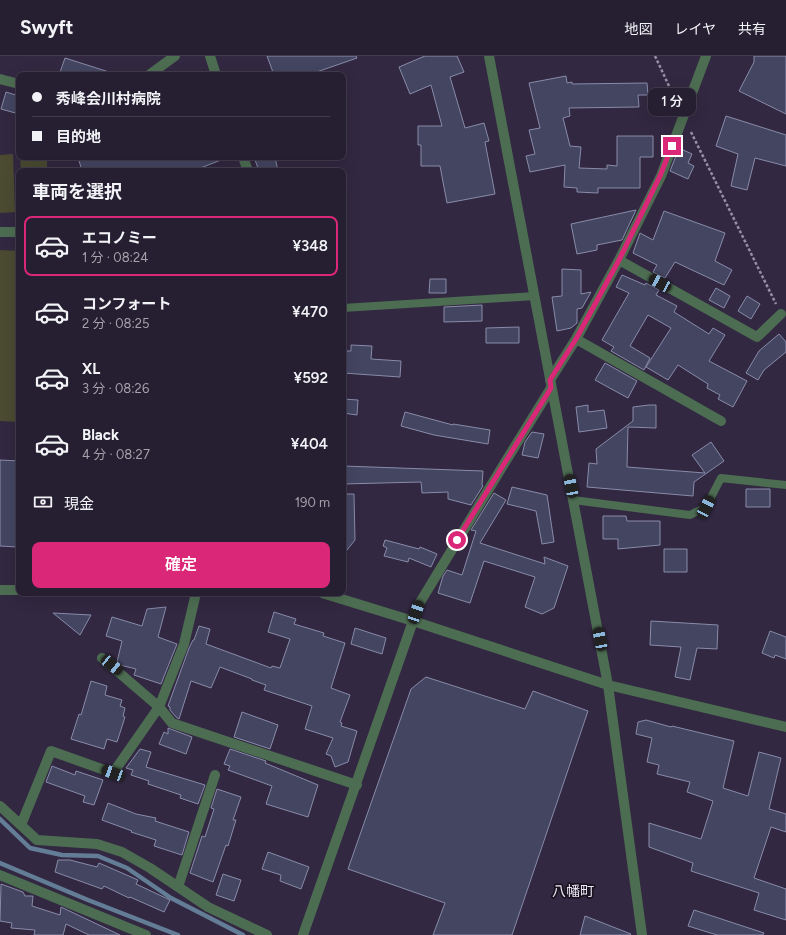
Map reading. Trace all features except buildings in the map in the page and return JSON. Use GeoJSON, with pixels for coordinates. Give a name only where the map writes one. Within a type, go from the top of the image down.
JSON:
{"type":"FeatureCollection","features":[{"type":"Feature","properties":{"kind":"street"},"geometry":{"type":"LineString","coordinates":[[153,72],[175,56]]}},
{"type":"Feature","properties":{"kind":"street"},"geometry":{"type":"LineString","coordinates":[[210,56],[215,72]]}},
{"type":"Feature","properties":{"kind":"street"},"geometry":{"type":"LineString","coordinates":[[489,56],[608,685],[642,935]]}},
{"type":"Feature","properties":{"kind":"street"},"geometry":{"type":"LineString","coordinates":[[303,935],[357,785],[419,604],[551,384],[619,260],[660,176],[684,117],[706,56]]}},
{"type":"Feature","properties":{"kind":"street"},"geometry":{"type":"LineString","coordinates":[[0,80],[16,83]]}},
{"type":"Feature","properties":{"kind":"street"},"geometry":{"type":"LineString","coordinates":[[0,232],[16,232]]}},
{"type":"Feature","properties":{"kind":"street"},"geometry":{"type":"LineString","coordinates":[[619,260],[757,337],[781,314]]}},
{"type":"Feature","properties":{"kind":"street"},"geometry":{"type":"LineString","coordinates":[[576,339],[721,421]]}},
{"type":"Feature","properties":{"kind":"street"},"geometry":{"type":"LineString","coordinates":[[0,590],[16,590]]}},
{"type":"Feature","properties":{"kind":"street"},"geometry":{"type":"LineString","coordinates":[[21,825],[51,751],[113,773],[160,707],[184,644],[195,596]]}},
{"type":"Feature","properties":{"kind":"street"},"geometry":{"type":"LineString","coordinates":[[332,596],[608,685],[786,727]]}},
{"type":"Feature","properties":{"kind":"street"},"geometry":{"type":"LineString","coordinates":[[102,658],[160,707],[172,722],[357,785]]}},
{"type":"Feature","properties":{"kind":"street"},"geometry":{"type":"LineString","coordinates":[[178,887],[215,775]]}},
{"type":"Feature","properties":{"kind":"street"},"geometry":{"type":"LineString","coordinates":[[0,806],[38,840],[97,844],[122,852],[150,868],[208,907],[267,935]]}},
{"type":"Feature","properties":{"kind":"street"},"geometry":{"type":"LineString","coordinates":[[0,875],[146,935]]}},
{"type":"Feature","properties":{"kind":"lane"},"geometry":{"type":"LineString","coordinates":[[346,308],[535,296]]}},
{"type":"Feature","properties":{"kind":"lane"},"geometry":{"type":"LineString","coordinates":[[574,500],[690,515],[706,507],[721,478],[786,485]]}},
{"type":"Feature","properties":{"kind":"path"},"geometry":{"type":"LineString","coordinates":[[655,56],[781,314]]}},
{"type":"Feature","properties":{"kind":"green space"},"geometry":{"type":"Polygon","coordinates":[[[13,154],[15,212],[0,213],[0,155],[13,154]]]}},
{"type":"Feature","properties":{"kind":"green space"},"geometry":{"type":"Polygon","coordinates":[[[20,160],[47,160],[47,168],[21,168],[20,160]]]}},
{"type":"Feature","properties":{"kind":"green space"},"geometry":{"type":"Polygon","coordinates":[[[0,250],[16,251],[16,422],[0,421],[0,250]]]}},
{"type":"Feature","properties":{"kind":"waterway"},"geometry":{"type":"LineString","coordinates":[[0,819],[30,848],[62,855],[98,856],[127,868],[171,898],[243,935]]}},
{"type":"Feature","properties":{"kind":"waterway"},"geometry":{"type":"LineString","coordinates":[[0,863],[88,900],[178,935]]}},
{"type":"Feature","properties":{"kind":"district","name":"八幡町"},"geometry":{"type":"Point","coordinates":[573,891]}},
{"type":"Feature","properties":{"kind":"route"},"geometry":{"type":"LineString","coordinates":[[457,540],[551,388],[550,380],[561,365],[576,339],[619,260],[660,176],[672,146]]}}]}
